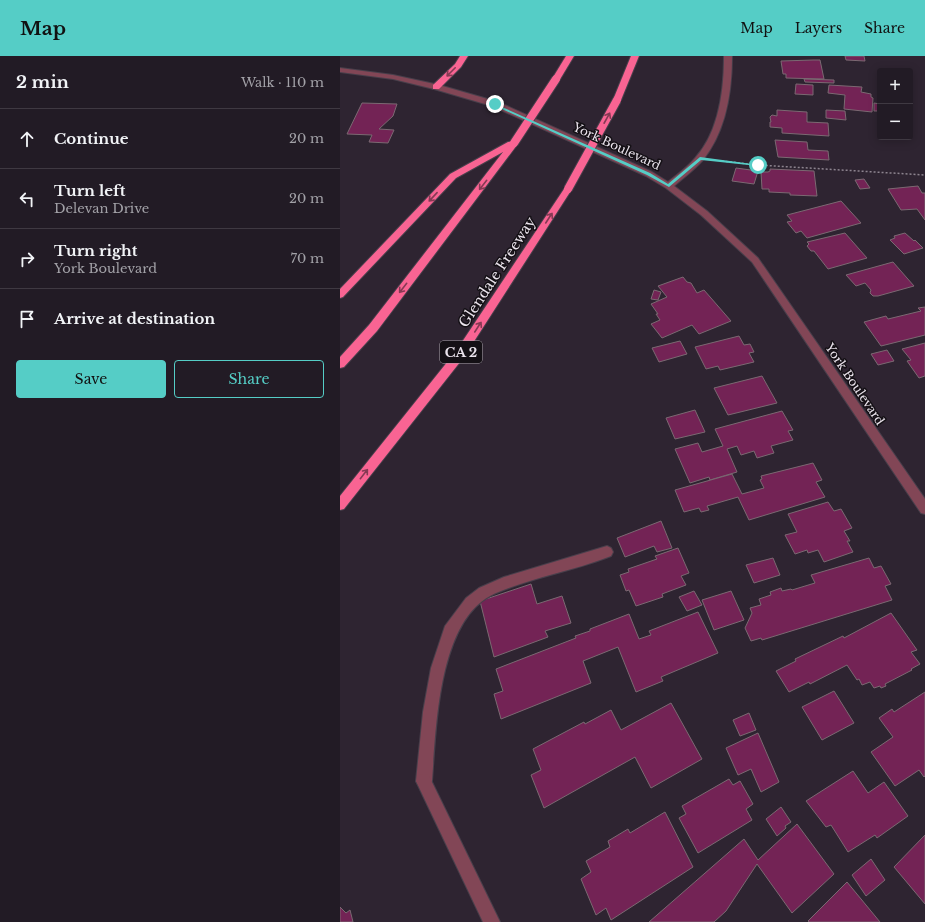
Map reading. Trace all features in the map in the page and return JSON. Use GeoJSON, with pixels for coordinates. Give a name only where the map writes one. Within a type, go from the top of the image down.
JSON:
{"type":"FeatureCollection","features":[{"type":"Feature","properties":{"kind":"highway"},"geometry":{"type":"LineString","coordinates":[[436,87],[458,65],[464,56]]}},
{"type":"Feature","properties":{"kind":"highway"},"geometry":{"type":"LineString","coordinates":[[340,364],[373,328],[503,153],[514,143],[570,56]]}},
{"type":"Feature","properties":{"kind":"highway","name":"Glendale Freeway"},"geometry":{"type":"LineString","coordinates":[[340,505],[460,354],[568,189],[617,100],[635,56]]}},
{"type":"Feature","properties":{"kind":"highway"},"geometry":{"type":"LineString","coordinates":[[340,295],[453,176],[503,153]]}},
{"type":"Feature","properties":{"kind":"street"},"geometry":{"type":"LineString","coordinates":[[669,186],[700,158],[715,134],[726,89],[728,56]]}},
{"type":"Feature","properties":{"kind":"street","name":"York Boulevard"},"geometry":{"type":"LineString","coordinates":[[340,70],[393,77],[436,87],[495,104],[649,174],[669,186],[704,213],[755,260],[925,509]]}},
{"type":"Feature","properties":{"kind":"street"},"geometry":{"type":"LineString","coordinates":[[492,922],[424,782],[430,712],[438,668],[450,631],[471,602],[484,592],[504,583],[607,552]]}},
{"type":"Feature","properties":{"kind":"path"},"geometry":{"type":"LineString","coordinates":[[700,158],[758,165],[925,175]]}},
{"type":"Feature","properties":{"kind":"building"},"geometry":{"type":"Polygon","coordinates":[[[845,56],[864,56],[865,61],[846,60],[845,56]]]}},
{"type":"Feature","properties":{"kind":"building"},"geometry":{"type":"Polygon","coordinates":[[[820,60],[824,79],[786,78],[786,74],[783,74],[781,61],[820,60]]]}},
{"type":"Feature","properties":{"kind":"building"},"geometry":{"type":"Polygon","coordinates":[[[804,79],[834,80],[834,83],[805,82],[804,79]]]}},
{"type":"Feature","properties":{"kind":"building"},"geometry":{"type":"Polygon","coordinates":[[[796,84],[813,85],[813,95],[795,94],[796,84]]]}},
{"type":"Feature","properties":{"kind":"building"},"geometry":{"type":"Polygon","coordinates":[[[829,85],[862,87],[861,92],[871,94],[871,97],[873,98],[872,112],[844,109],[845,95],[828,93],[829,85]]]}},
{"type":"Feature","properties":{"kind":"building"},"geometry":{"type":"Polygon","coordinates":[[[362,103],[397,104],[393,116],[379,129],[394,130],[388,143],[369,142],[372,135],[347,134],[362,103]]]}},
{"type":"Feature","properties":{"kind":"building"},"geometry":{"type":"Polygon","coordinates":[[[874,103],[877,104],[877,111],[874,111],[874,103]]]}},
{"type":"Feature","properties":{"kind":"building"},"geometry":{"type":"Polygon","coordinates":[[[777,110],[807,112],[807,122],[828,123],[829,136],[782,133],[782,128],[770,127],[770,117],[772,115],[777,116],[777,110]]]}},
{"type":"Feature","properties":{"kind":"building"},"geometry":{"type":"Polygon","coordinates":[[[826,110],[845,111],[846,120],[826,118],[826,110]]]}},
{"type":"Feature","properties":{"kind":"building"},"geometry":{"type":"Polygon","coordinates":[[[775,140],[807,142],[808,150],[828,151],[829,160],[778,157],[775,140]]]}},
{"type":"Feature","properties":{"kind":"building"},"geometry":{"type":"Polygon","coordinates":[[[736,168],[758,171],[754,184],[732,181],[736,168]]]}},
{"type":"Feature","properties":{"kind":"building"},"geometry":{"type":"Polygon","coordinates":[[[770,169],[814,171],[817,196],[790,195],[790,193],[769,192],[769,189],[762,189],[761,172],[768,172],[770,169]]]}},
{"type":"Feature","properties":{"kind":"building"},"geometry":{"type":"Polygon","coordinates":[[[864,179],[870,188],[860,189],[855,180],[864,179]]]}},
{"type":"Feature","properties":{"kind":"building"},"geometry":{"type":"Polygon","coordinates":[[[918,186],[922,193],[925,193],[925,220],[917,209],[901,210],[888,189],[918,186]]]}},
{"type":"Feature","properties":{"kind":"building"},"geometry":{"type":"Polygon","coordinates":[[[841,201],[861,223],[807,238],[801,231],[796,233],[787,222],[792,221],[787,215],[841,201]]]}},
{"type":"Feature","properties":{"kind":"building"},"geometry":{"type":"Polygon","coordinates":[[[845,233],[867,258],[828,269],[814,251],[811,251],[807,246],[809,244],[807,242],[845,233]]]}},
{"type":"Feature","properties":{"kind":"building"},"geometry":{"type":"Polygon","coordinates":[[[905,233],[923,248],[904,254],[890,240],[895,238],[894,236],[905,233]]]}},
{"type":"Feature","properties":{"kind":"building"},"geometry":{"type":"Polygon","coordinates":[[[893,262],[914,286],[873,296],[870,293],[871,290],[865,283],[856,286],[846,275],[893,262]]]}},
{"type":"Feature","properties":{"kind":"building"},"geometry":{"type":"Polygon","coordinates":[[[683,277],[687,282],[691,283],[697,293],[704,290],[731,321],[699,334],[692,325],[662,338],[651,324],[660,320],[651,304],[667,297],[658,286],[683,277]]]}},
{"type":"Feature","properties":{"kind":"building"},"geometry":{"type":"Polygon","coordinates":[[[654,290],[661,292],[658,300],[651,299],[654,290]]]}},
{"type":"Feature","properties":{"kind":"building"},"geometry":{"type":"Polygon","coordinates":[[[925,307],[925,335],[881,346],[864,322],[886,316],[888,319],[921,311],[918,308],[925,307]]]}},
{"type":"Feature","properties":{"kind":"building"},"geometry":{"type":"Polygon","coordinates":[[[739,336],[744,345],[750,344],[754,352],[749,353],[754,362],[720,370],[718,366],[706,369],[695,347],[739,336]]]}},
{"type":"Feature","properties":{"kind":"building"},"geometry":{"type":"Polygon","coordinates":[[[680,341],[687,354],[659,362],[652,348],[680,341]]]}},
{"type":"Feature","properties":{"kind":"building"},"geometry":{"type":"Polygon","coordinates":[[[925,343],[925,376],[919,378],[907,361],[911,360],[902,349],[925,343]]]}},
{"type":"Feature","properties":{"kind":"building"},"geometry":{"type":"Polygon","coordinates":[[[887,350],[894,361],[878,365],[871,354],[887,350]]]}},
{"type":"Feature","properties":{"kind":"building"},"geometry":{"type":"Polygon","coordinates":[[[762,376],[777,403],[728,415],[714,388],[762,376]]]}},
{"type":"Feature","properties":{"kind":"building"},"geometry":{"type":"Polygon","coordinates":[[[695,410],[705,432],[675,439],[666,418],[695,410]]]}},
{"type":"Feature","properties":{"kind":"building"},"geometry":{"type":"Polygon","coordinates":[[[782,411],[793,430],[788,431],[793,440],[771,446],[774,453],[757,458],[754,451],[741,455],[737,446],[727,449],[737,472],[710,480],[709,477],[690,483],[675,449],[698,443],[702,452],[723,446],[715,429],[782,411]]]}},
{"type":"Feature","properties":{"kind":"building"},"geometry":{"type":"Polygon","coordinates":[[[813,463],[822,480],[816,482],[825,497],[749,520],[738,497],[707,506],[709,510],[701,512],[699,508],[684,512],[675,490],[732,474],[742,494],[764,488],[760,480],[762,479],[761,476],[813,463]]]}},
{"type":"Feature","properties":{"kind":"building"},"geometry":{"type":"Polygon","coordinates":[[[828,502],[834,511],[841,509],[852,528],[844,531],[850,541],[847,541],[853,552],[824,562],[818,550],[808,553],[807,550],[795,554],[785,535],[797,532],[788,514],[828,502]]]}},
{"type":"Feature","properties":{"kind":"building"},"geometry":{"type":"Polygon","coordinates":[[[661,521],[672,548],[657,552],[654,546],[625,557],[617,538],[661,521]]]}},
{"type":"Feature","properties":{"kind":"building"},"geometry":{"type":"Polygon","coordinates":[[[678,548],[689,573],[681,576],[686,585],[662,594],[663,597],[636,606],[629,590],[626,591],[620,575],[629,572],[628,569],[657,559],[655,556],[678,548]]]}},
{"type":"Feature","properties":{"kind":"building"},"geometry":{"type":"Polygon","coordinates":[[[773,558],[780,575],[754,583],[746,565],[773,558]]]}},
{"type":"Feature","properties":{"kind":"building"},"geometry":{"type":"Polygon","coordinates":[[[869,558],[874,568],[881,566],[891,584],[885,586],[892,600],[762,640],[761,638],[751,641],[745,628],[752,613],[750,608],[761,605],[759,599],[771,595],[770,592],[781,588],[782,591],[792,590],[815,583],[811,575],[869,558]]]}},
{"type":"Feature","properties":{"kind":"building"},"geometry":{"type":"Polygon","coordinates":[[[531,584],[537,604],[562,596],[571,623],[545,631],[548,637],[494,657],[480,601],[531,584]]]}},
{"type":"Feature","properties":{"kind":"building"},"geometry":{"type":"Polygon","coordinates":[[[694,591],[702,605],[687,611],[679,597],[694,591]]]}},
{"type":"Feature","properties":{"kind":"building"},"geometry":{"type":"Polygon","coordinates":[[[731,591],[744,620],[714,630],[702,600],[731,591]]]}},
{"type":"Feature","properties":{"kind":"building"},"geometry":{"type":"Polygon","coordinates":[[[698,612],[718,653],[661,677],[663,681],[636,692],[618,647],[583,661],[591,683],[501,719],[494,694],[503,691],[496,669],[576,638],[575,636],[590,631],[590,629],[629,614],[639,639],[651,635],[649,631],[698,612]]]}},
{"type":"Feature","properties":{"kind":"building"},"geometry":{"type":"Polygon","coordinates":[[[891,613],[917,650],[911,652],[920,664],[911,669],[912,670],[885,684],[886,686],[881,688],[880,686],[874,688],[870,682],[862,685],[847,665],[810,684],[809,682],[789,692],[776,671],[796,661],[795,659],[843,636],[844,638],[891,613]]]}},
{"type":"Feature","properties":{"kind":"building"},"geometry":{"type":"Polygon","coordinates":[[[834,691],[854,723],[822,740],[802,707],[834,691]]]}},
{"type":"Feature","properties":{"kind":"building"},"geometry":{"type":"Polygon","coordinates":[[[925,692],[925,776],[924,777],[919,770],[895,786],[871,752],[893,737],[879,718],[892,709],[894,712],[925,692]]]}},
{"type":"Feature","properties":{"kind":"building"},"geometry":{"type":"Polygon","coordinates":[[[671,703],[702,759],[651,788],[635,757],[544,808],[531,775],[541,770],[533,749],[584,722],[585,724],[611,710],[621,730],[671,703]]]}},
{"type":"Feature","properties":{"kind":"building"},"geometry":{"type":"Polygon","coordinates":[[[749,713],[756,730],[740,736],[733,720],[749,713]]]}},
{"type":"Feature","properties":{"kind":"building"},"geometry":{"type":"Polygon","coordinates":[[[758,733],[779,782],[761,792],[751,769],[738,775],[726,748],[758,733]]]}},
{"type":"Feature","properties":{"kind":"building"},"geometry":{"type":"Polygon","coordinates":[[[853,771],[868,793],[884,782],[908,816],[877,838],[875,835],[848,852],[831,825],[826,827],[806,801],[853,771]]]}},
{"type":"Feature","properties":{"kind":"building"},"geometry":{"type":"Polygon","coordinates":[[[729,779],[733,785],[740,781],[753,804],[746,809],[752,820],[698,853],[679,818],[686,814],[682,806],[729,779]]]}},
{"type":"Feature","properties":{"kind":"building"},"geometry":{"type":"Polygon","coordinates":[[[781,807],[791,822],[785,826],[786,828],[777,836],[766,819],[781,807]]]}},
{"type":"Feature","properties":{"kind":"building"},"geometry":{"type":"Polygon","coordinates":[[[665,812],[693,867],[611,920],[606,908],[596,915],[581,879],[591,872],[586,861],[610,847],[608,841],[628,829],[630,833],[665,812]]]}},
{"type":"Feature","properties":{"kind":"building"},"geometry":{"type":"Polygon","coordinates":[[[797,824],[834,874],[792,913],[757,864],[726,911],[714,922],[649,922],[744,839],[758,860],[797,824]]]}},
{"type":"Feature","properties":{"kind":"building"},"geometry":{"type":"Polygon","coordinates":[[[925,835],[925,904],[894,867],[925,835]]]}},
{"type":"Feature","properties":{"kind":"building"},"geometry":{"type":"Polygon","coordinates":[[[871,859],[885,880],[866,896],[852,875],[871,859]]]}},
{"type":"Feature","properties":{"kind":"building"},"geometry":{"type":"Polygon","coordinates":[[[847,882],[880,922],[809,922],[808,921],[847,882]]]}},
{"type":"Feature","properties":{"kind":"building"},"geometry":{"type":"Polygon","coordinates":[[[340,907],[346,913],[350,910],[353,922],[340,922],[340,907]]]}},
{"type":"Feature","properties":{"kind":"route"},"geometry":{"type":"LineString","coordinates":[[495,104],[649,174],[669,186],[700,158],[758,165]]}}]}
